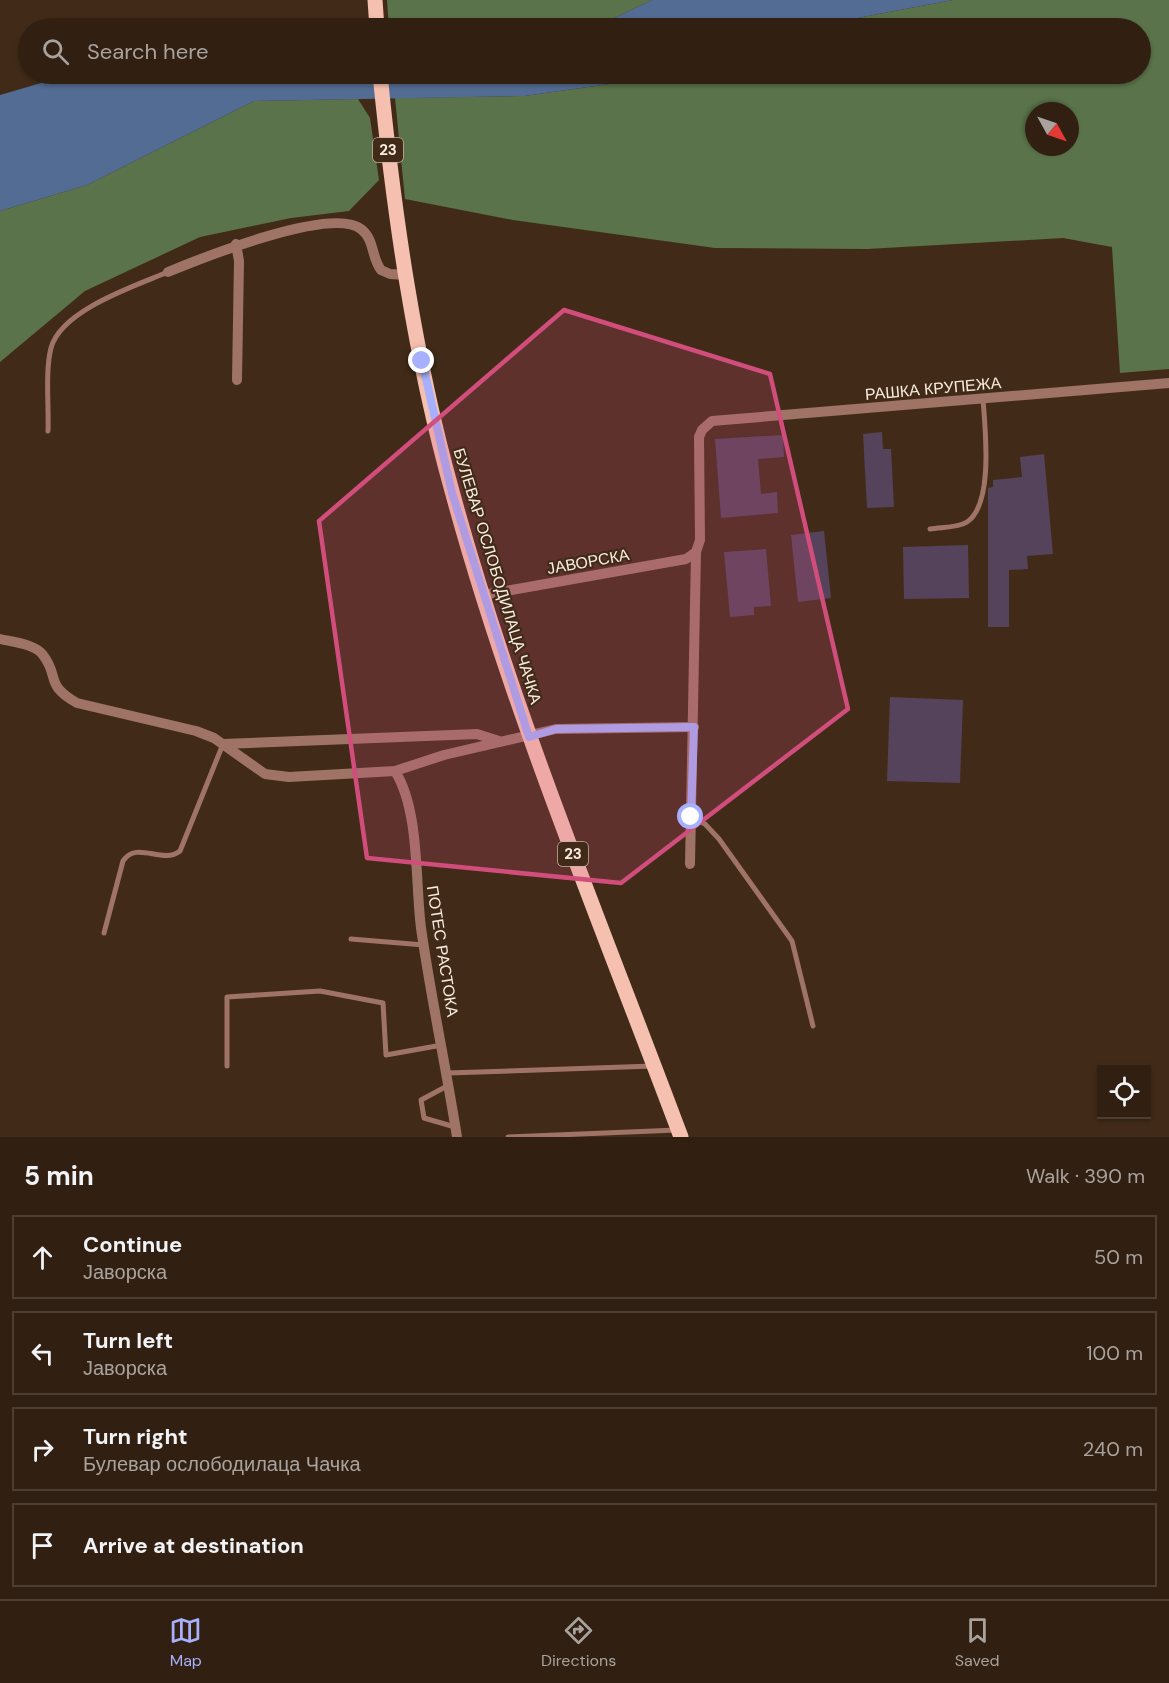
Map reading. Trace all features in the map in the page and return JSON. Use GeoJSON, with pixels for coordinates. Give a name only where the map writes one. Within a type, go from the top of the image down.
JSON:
{"type":"FeatureCollection","features":[{"type":"Feature","properties":{"kind":"main road"},"geometry":{"type":"LineString","coordinates":[[375,0],[376,18]]}},
{"type":"Feature","properties":{"kind":"main road","name":"БУЛЕВАР ОСЛОБОДИЛАЦА ЧАЧКА"},"geometry":{"type":"LineString","coordinates":[[382,84],[405,275],[443,456],[483,595],[529,737],[680,1134]]}},
{"type":"Feature","properties":{"kind":"street"},"geometry":{"type":"LineString","coordinates":[[168,272],[236,244],[325,224],[346,223],[365,233],[373,246],[381,270],[390,274],[405,275]]}},
{"type":"Feature","properties":{"kind":"street"},"geometry":{"type":"LineString","coordinates":[[236,244],[239,261],[237,380]]}},
{"type":"Feature","properties":{"kind":"street","name":"РАШКА КРУПЕЖА"},"geometry":{"type":"LineString","coordinates":[[696,552],[700,540],[699,437],[702,429],[712,421],[1169,383]]}},
{"type":"Feature","properties":{"kind":"street"},"geometry":{"type":"LineString","coordinates":[[690,864],[696,552]]}},
{"type":"Feature","properties":{"kind":"street","name":"ЈАВОРСКА"},"geometry":{"type":"LineString","coordinates":[[483,595],[686,559],[696,552]]}},
{"type":"Feature","properties":{"kind":"street"},"geometry":{"type":"LineString","coordinates":[[0,639],[28,645],[42,653],[49,665],[54,684],[64,696],[76,704],[196,731],[223,744],[265,774],[289,777],[395,771],[444,755],[556,729],[694,727]]}},
{"type":"Feature","properties":{"kind":"street"},"geometry":{"type":"LineString","coordinates":[[223,744],[477,734],[502,742]]}},
{"type":"Feature","properties":{"kind":"street","name":"ПОТЕС РАСТОКА"},"geometry":{"type":"LineString","coordinates":[[395,771],[404,785],[412,833],[424,945],[448,1073],[456,1132]]}},
{"type":"Feature","properties":{"kind":"lane"},"geometry":{"type":"LineString","coordinates":[[48,431],[51,350],[59,332],[75,317],[110,298],[168,272]]}},
{"type":"Feature","properties":{"kind":"lane"},"geometry":{"type":"LineString","coordinates":[[930,529],[965,524],[976,513],[984,487],[983,399]]}},
{"type":"Feature","properties":{"kind":"lane"},"geometry":{"type":"LineString","coordinates":[[104,933],[123,861],[136,851],[167,856],[180,851],[223,744]]}},
{"type":"Feature","properties":{"kind":"lane"},"geometry":{"type":"LineString","coordinates":[[691,817],[705,824],[719,839],[789,936],[813,1026]]}},
{"type":"Feature","properties":{"kind":"lane"},"geometry":{"type":"LineString","coordinates":[[351,939],[424,945]]}},
{"type":"Feature","properties":{"kind":"lane"},"geometry":{"type":"LineString","coordinates":[[227,1066],[227,997],[320,991],[383,1003],[386,1055],[442,1045]]}},
{"type":"Feature","properties":{"kind":"lane"},"geometry":{"type":"LineString","coordinates":[[448,1073],[654,1066]]}},
{"type":"Feature","properties":{"kind":"lane"},"geometry":{"type":"LineString","coordinates":[[449,1085],[421,1100],[424,1118],[456,1132]]}},
{"type":"Feature","properties":{"kind":"lane"},"geometry":{"type":"LineString","coordinates":[[508,1137],[680,1134]]}},
{"type":"Feature","properties":{"kind":"highlighted area"},"geometry":{"type":"Polygon","coordinates":[[[564,310],[770,374],[848,709],[621,883],[367,858],[319,521],[564,310]]]}},
{"type":"Feature","properties":{"kind":"green space"},"geometry":{"type":"Polygon","coordinates":[[[387,0],[652,0],[615,18],[388,18],[387,0]]]}},
{"type":"Feature","properties":{"kind":"green space"},"geometry":{"type":"Polygon","coordinates":[[[953,0],[1169,0],[1169,369],[1120,373],[1112,247],[1063,238],[867,249],[715,248],[513,220],[405,199],[395,98],[524,96],[609,84],[1151,84],[1151,18],[857,18],[953,0]]]}},
{"type":"Feature","properties":{"kind":"green space"},"geometry":{"type":"Polygon","coordinates":[[[358,99],[370,118],[379,180],[349,211],[291,218],[200,237],[85,291],[0,362],[0,211],[87,185],[254,101],[358,99]]]}},
{"type":"Feature","properties":{"kind":"water"},"geometry":{"type":"Polygon","coordinates":[[[652,0],[953,0],[857,18],[615,18],[652,0]]]}},
{"type":"Feature","properties":{"kind":"water"},"geometry":{"type":"Polygon","coordinates":[[[38,84],[609,84],[524,96],[254,101],[87,185],[0,211],[0,95],[38,84]]]}},
{"type":"Feature","properties":{"kind":"building"},"geometry":{"type":"Polygon","coordinates":[[[882,432],[883,449],[891,449],[894,507],[867,508],[863,434],[882,432]]]}},
{"type":"Feature","properties":{"kind":"building"},"geometry":{"type":"Polygon","coordinates":[[[783,435],[784,457],[758,459],[761,494],[777,492],[778,513],[721,518],[715,439],[783,435]]]}},
{"type":"Feature","properties":{"kind":"building"},"geometry":{"type":"Polygon","coordinates":[[[1044,454],[1053,554],[1027,556],[1028,569],[1009,570],[1009,627],[988,627],[988,488],[993,487],[993,480],[1022,477],[1020,457],[1044,454]]]}},
{"type":"Feature","properties":{"kind":"building"},"geometry":{"type":"Polygon","coordinates":[[[824,531],[831,598],[798,602],[791,535],[824,531]]]}},
{"type":"Feature","properties":{"kind":"building"},"geometry":{"type":"Polygon","coordinates":[[[968,545],[969,598],[904,599],[903,547],[968,545]]]}},
{"type":"Feature","properties":{"kind":"building"},"geometry":{"type":"Polygon","coordinates":[[[766,549],[771,606],[754,607],[754,615],[730,617],[724,552],[766,549]]]}},
{"type":"Feature","properties":{"kind":"building"},"geometry":{"type":"Polygon","coordinates":[[[890,697],[963,700],[960,783],[887,781],[890,697]]]}},
{"type":"Feature","properties":{"kind":"route"},"geometry":{"type":"LineString","coordinates":[[422,361],[452,493],[529,737],[556,729],[694,727],[691,817]]}}]}
